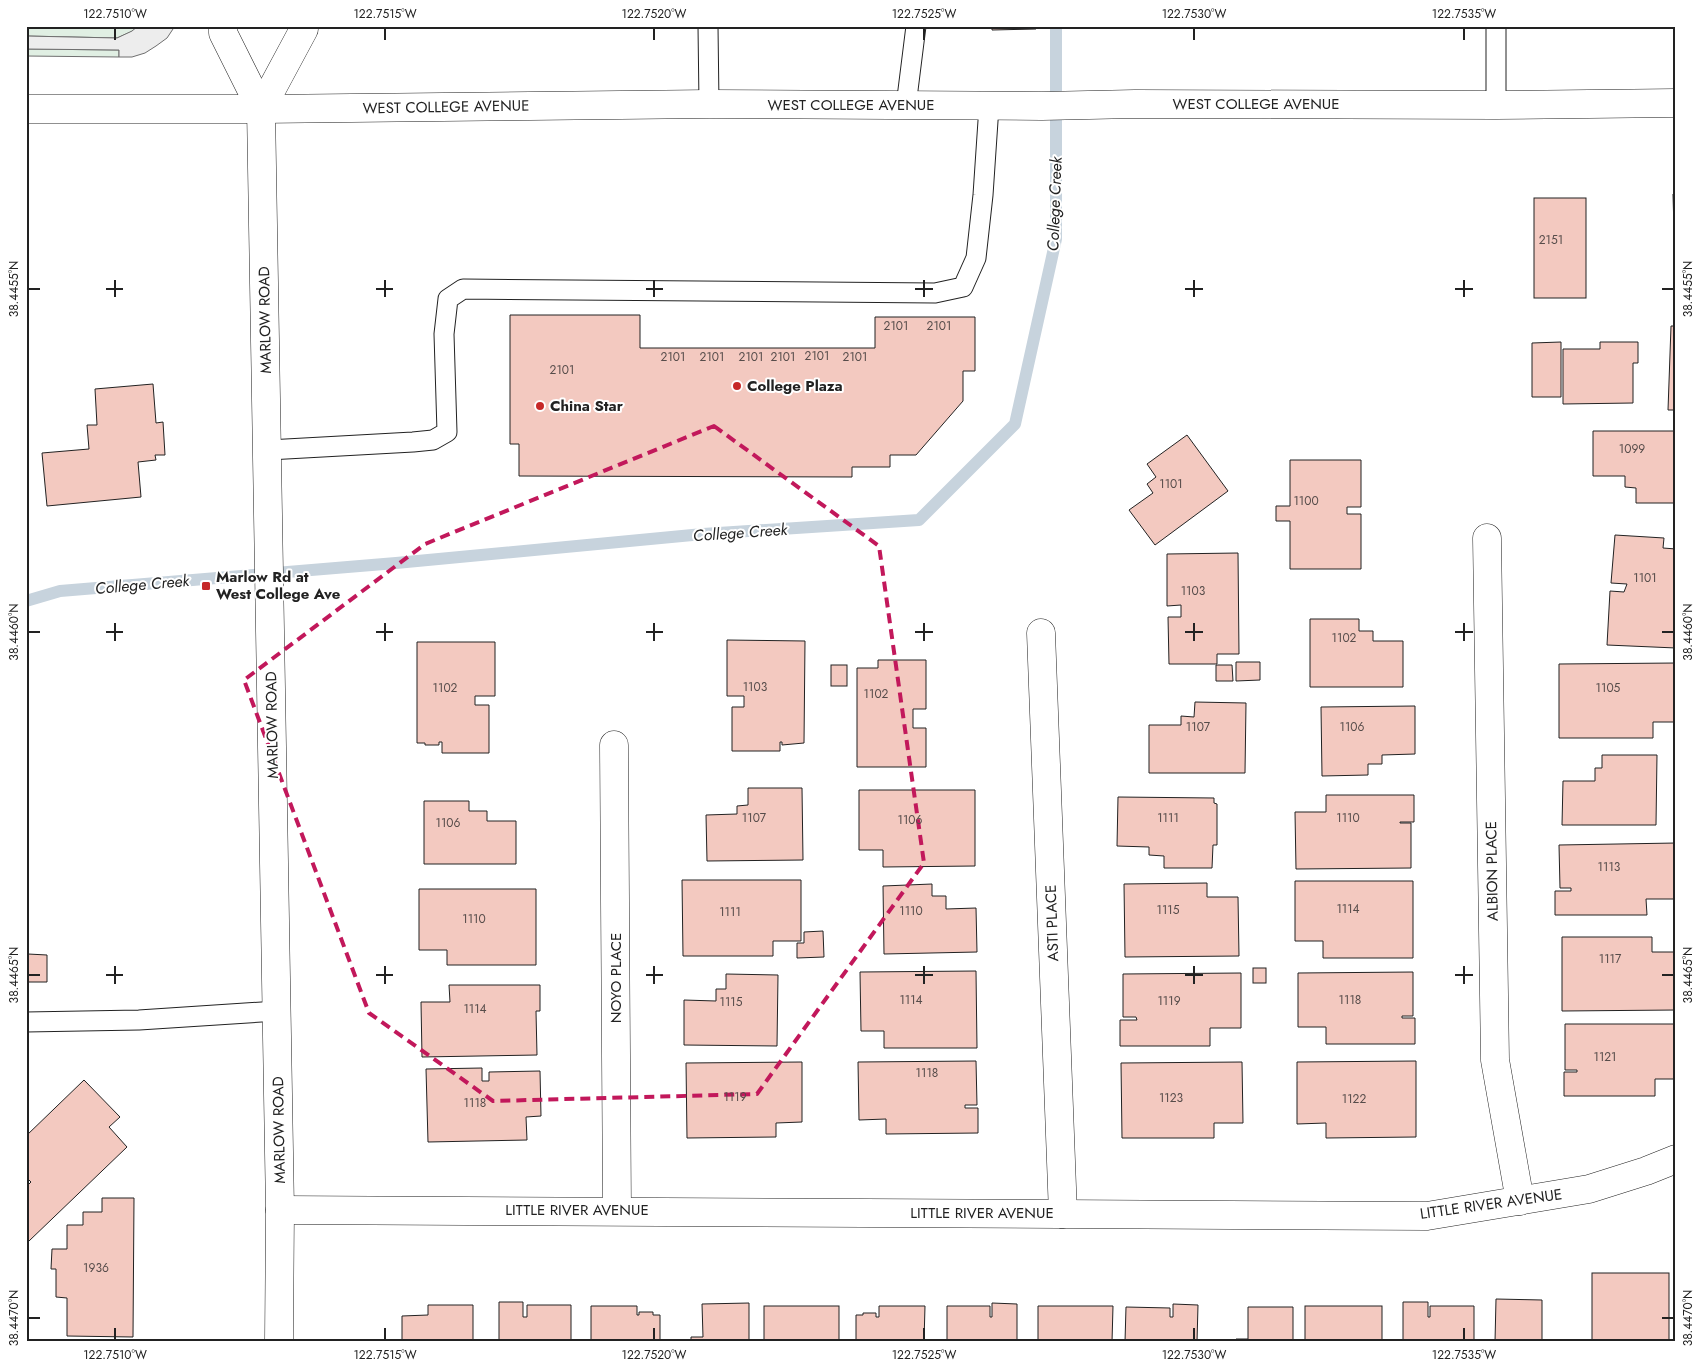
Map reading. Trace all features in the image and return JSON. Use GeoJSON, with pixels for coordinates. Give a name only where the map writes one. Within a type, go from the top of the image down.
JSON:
{"type":"FeatureCollection","features":[{"type":"Feature","properties":{"kind":"main road"},"geometry":{"type":"LineString","coordinates":[[223,26],[223,33],[261,109]]}},
{"type":"Feature","properties":{"kind":"main road"},"geometry":{"type":"LineString","coordinates":[[261,109],[304,26]]}},
{"type":"Feature","properties":{"kind":"main road","name":"WEST COLLEGE AVENUE"},"geometry":{"type":"LineString","coordinates":[[26,109],[261,109],[710,104],[1042,106],[1135,104],[1496,105],[1676,103]]}},
{"type":"Feature","properties":{"kind":"main road","name":"MARLOW ROAD"},"geometry":{"type":"LineString","coordinates":[[261,109],[280,1210],[279,1342]]}},
{"type":"Feature","properties":{"kind":"main road","name":"ALBION PLACE"},"geometry":{"type":"LineString","coordinates":[[1487,538],[1495,1060],[1520,1201]]}},
{"type":"Feature","properties":{"kind":"main road","name":"ASTI PLACE"},"geometry":{"type":"LineString","coordinates":[[1041,633],[1064,1214]]}},
{"type":"Feature","properties":{"kind":"main road","name":"NOYO PLACE"},"geometry":{"type":"LineString","coordinates":[[614,745],[617,1210]]}},
{"type":"Feature","properties":{"kind":"main road","name":"LITTLE RIVER AVENUE"},"geometry":{"type":"LineString","coordinates":[[280,1210],[617,1210],[1427,1216],[1589,1189],[1676,1159]]}},
{"type":"Feature","properties":{"kind":"lane"},"geometry":{"type":"LineString","coordinates":[[708,26],[710,104]]}},
{"type":"Feature","properties":{"kind":"lane"},"geometry":{"type":"LineString","coordinates":[[906,106],[916,26]]}},
{"type":"Feature","properties":{"kind":"lane"},"geometry":{"type":"LineString","coordinates":[[1496,26],[1496,105]]}},
{"type":"Feature","properties":{"kind":"lane"},"geometry":{"type":"LineString","coordinates":[[268,450],[433,440],[447,432],[444,334],[448,299],[463,289],[935,293],[962,287],[976,258],[989,106]]}},
{"type":"Feature","properties":{"kind":"lane"},"geometry":{"type":"LineString","coordinates":[[26,1022],[139,1020],[277,1011]]}},
{"type":"Feature","properties":{"kind":"highlighted area"},"geometry":{"type":"Polygon","coordinates":[[[714,426],[879,546],[924,863],[757,1094],[493,1101],[369,1013],[244,680],[425,544],[714,426]]]}},
{"type":"Feature","properties":{"kind":"green space"},"geometry":{"type":"Polygon","coordinates":[[[26,26],[138,26],[133,31],[117,38],[26,36],[26,26]]]}},
{"type":"Feature","properties":{"kind":"green space"},"geometry":{"type":"Polygon","coordinates":[[[26,49],[119,50],[119,57],[26,56],[26,49]]]}},
{"type":"Feature","properties":{"kind":"shaded area"},"geometry":{"type":"Polygon","coordinates":[[[138,26],[175,26],[167,38],[156,46],[145,53],[132,57],[119,57],[119,50],[26,49],[26,36],[117,38],[138,26]]]}},
{"type":"Feature","properties":{"kind":"building"},"geometry":{"type":"Polygon","coordinates":[[[992,26],[1036,26],[1036,29],[992,30],[992,26]]]}},
{"type":"Feature","properties":{"kind":"building"},"geometry":{"type":"Polygon","coordinates":[[[1673,194],[1676,194],[1676,230],[1674,230],[1673,194]]]}},
{"type":"Feature","properties":{"kind":"building"},"geometry":{"type":"Polygon","coordinates":[[[1534,198],[1586,198],[1586,298],[1534,298],[1534,198]]]}},
{"type":"Feature","properties":{"kind":"building","name":"College Plaza"},"geometry":{"type":"Polygon","coordinates":[[[510,315],[640,315],[640,348],[875,348],[875,317],[975,317],[975,371],[963,371],[963,401],[916,455],[890,455],[890,467],[852,467],[852,477],[519,476],[519,444],[510,444],[510,315]]]}},
{"type":"Feature","properties":{"kind":"building"},"geometry":{"type":"Polygon","coordinates":[[[1671,326],[1676,326],[1676,410],[1668,410],[1671,326]]]}},
{"type":"Feature","properties":{"kind":"building"},"geometry":{"type":"Polygon","coordinates":[[[1561,342],[1561,397],[1532,397],[1532,343],[1561,342]]]}},
{"type":"Feature","properties":{"kind":"building"},"geometry":{"type":"Polygon","coordinates":[[[1600,342],[1638,342],[1638,363],[1633,363],[1633,403],[1563,404],[1563,349],[1600,349],[1600,342]]]}},
{"type":"Feature","properties":{"kind":"building"},"geometry":{"type":"Polygon","coordinates":[[[153,384],[156,423],[163,422],[165,455],[155,455],[156,460],[138,462],[141,497],[47,506],[42,453],[89,449],[87,425],[97,425],[95,389],[153,384]]]}},
{"type":"Feature","properties":{"kind":"building"},"geometry":{"type":"Polygon","coordinates":[[[1593,431],[1676,431],[1676,503],[1636,503],[1636,488],[1625,487],[1625,476],[1593,476],[1593,431]]]}},
{"type":"Feature","properties":{"kind":"building"},"geometry":{"type":"Polygon","coordinates":[[[1187,435],[1228,491],[1155,545],[1129,510],[1153,493],[1147,484],[1156,477],[1147,464],[1187,435]]]}},
{"type":"Feature","properties":{"kind":"building"},"geometry":{"type":"Polygon","coordinates":[[[1290,460],[1361,460],[1361,507],[1347,507],[1347,514],[1361,514],[1361,569],[1290,569],[1290,521],[1276,521],[1276,506],[1290,506],[1290,460]]]}},
{"type":"Feature","properties":{"kind":"building"},"geometry":{"type":"Polygon","coordinates":[[[1615,535],[1664,538],[1663,548],[1676,549],[1676,648],[1607,645],[1610,591],[1624,592],[1627,584],[1611,583],[1615,535]]]}},
{"type":"Feature","properties":{"kind":"building"},"geometry":{"type":"Polygon","coordinates":[[[1238,553],[1239,654],[1217,654],[1217,664],[1169,664],[1168,617],[1181,617],[1181,605],[1167,606],[1167,554],[1238,553]]]}},
{"type":"Feature","properties":{"kind":"building"},"geometry":{"type":"Polygon","coordinates":[[[1310,619],[1359,619],[1359,631],[1373,631],[1373,641],[1403,641],[1403,687],[1310,687],[1310,619]]]}},
{"type":"Feature","properties":{"kind":"building"},"geometry":{"type":"Polygon","coordinates":[[[727,640],[805,641],[804,743],[782,745],[782,742],[780,742],[780,751],[732,751],[732,707],[744,707],[744,696],[727,696],[727,640]]]}},
{"type":"Feature","properties":{"kind":"building"},"geometry":{"type":"Polygon","coordinates":[[[417,642],[495,642],[495,696],[475,696],[475,705],[489,705],[489,753],[442,753],[442,742],[439,742],[439,745],[417,743],[417,642]]]}},
{"type":"Feature","properties":{"kind":"building"},"geometry":{"type":"Polygon","coordinates":[[[878,660],[926,660],[926,709],[913,709],[913,728],[926,728],[926,767],[857,767],[857,668],[878,668],[878,660]]]}},
{"type":"Feature","properties":{"kind":"building"},"geometry":{"type":"Polygon","coordinates":[[[1236,662],[1260,662],[1260,680],[1236,681],[1236,662]]]}},
{"type":"Feature","properties":{"kind":"building"},"geometry":{"type":"Polygon","coordinates":[[[1676,663],[1676,722],[1653,722],[1653,738],[1559,738],[1559,664],[1676,663]]]}},
{"type":"Feature","properties":{"kind":"building"},"geometry":{"type":"Polygon","coordinates":[[[831,665],[847,665],[847,686],[831,686],[831,665]]]}},
{"type":"Feature","properties":{"kind":"building"},"geometry":{"type":"Polygon","coordinates":[[[1216,665],[1232,665],[1233,681],[1216,681],[1216,665]]]}},
{"type":"Feature","properties":{"kind":"building"},"geometry":{"type":"Polygon","coordinates":[[[1195,702],[1246,703],[1245,773],[1149,773],[1149,725],[1181,725],[1181,716],[1194,717],[1195,702]]]}},
{"type":"Feature","properties":{"kind":"building"},"geometry":{"type":"Polygon","coordinates":[[[1415,706],[1415,754],[1382,755],[1382,764],[1368,764],[1368,775],[1322,776],[1321,707],[1415,706]]]}},
{"type":"Feature","properties":{"kind":"building"},"geometry":{"type":"Polygon","coordinates":[[[1602,755],[1657,755],[1656,825],[1562,825],[1563,781],[1595,781],[1595,768],[1602,768],[1602,755]]]}},
{"type":"Feature","properties":{"kind":"building"},"geometry":{"type":"Polygon","coordinates":[[[748,788],[802,788],[803,860],[707,861],[706,815],[737,814],[737,806],[748,805],[748,788]]]}},
{"type":"Feature","properties":{"kind":"building"},"geometry":{"type":"Polygon","coordinates":[[[859,790],[975,790],[975,866],[883,867],[883,850],[859,850],[859,790]]]}},
{"type":"Feature","properties":{"kind":"building"},"geometry":{"type":"Polygon","coordinates":[[[1326,795],[1414,795],[1414,822],[1400,822],[1411,823],[1411,868],[1296,869],[1295,812],[1326,812],[1326,795]]]}},
{"type":"Feature","properties":{"kind":"building"},"geometry":{"type":"Polygon","coordinates":[[[1118,797],[1214,798],[1214,803],[1217,804],[1217,845],[1213,845],[1212,868],[1164,868],[1164,856],[1149,855],[1149,847],[1117,846],[1118,797]]]}},
{"type":"Feature","properties":{"kind":"building"},"geometry":{"type":"Polygon","coordinates":[[[424,801],[469,801],[469,811],[487,811],[487,821],[516,821],[516,864],[424,864],[424,801]]]}},
{"type":"Feature","properties":{"kind":"building"},"geometry":{"type":"Polygon","coordinates":[[[1676,843],[1676,899],[1646,899],[1647,915],[1555,915],[1555,891],[1571,891],[1571,888],[1560,888],[1559,845],[1676,843]]]}},
{"type":"Feature","properties":{"kind":"building"},"geometry":{"type":"Polygon","coordinates":[[[682,880],[801,880],[801,941],[773,941],[773,956],[683,956],[682,880]]]}},
{"type":"Feature","properties":{"kind":"building"},"geometry":{"type":"Polygon","coordinates":[[[1295,881],[1413,881],[1413,958],[1323,958],[1323,941],[1295,941],[1295,881]]]}},
{"type":"Feature","properties":{"kind":"building"},"geometry":{"type":"Polygon","coordinates":[[[1207,883],[1207,897],[1238,897],[1239,956],[1125,957],[1124,884],[1207,883]]]}},
{"type":"Feature","properties":{"kind":"building"},"geometry":{"type":"Polygon","coordinates":[[[932,884],[932,896],[946,896],[946,909],[976,908],[977,952],[884,954],[883,886],[932,884]]]}},
{"type":"Feature","properties":{"kind":"building"},"geometry":{"type":"Polygon","coordinates":[[[419,889],[536,889],[536,965],[447,965],[447,950],[419,950],[419,889]]]}},
{"type":"Feature","properties":{"kind":"building"},"geometry":{"type":"Polygon","coordinates":[[[823,931],[824,957],[797,958],[797,943],[804,943],[804,932],[823,931]]]}},
{"type":"Feature","properties":{"kind":"building"},"geometry":{"type":"Polygon","coordinates":[[[1562,937],[1652,937],[1652,952],[1676,952],[1676,1010],[1562,1011],[1562,937]]]}},
{"type":"Feature","properties":{"kind":"building"},"geometry":{"type":"Polygon","coordinates":[[[28,954],[47,955],[47,982],[28,982],[28,954]]]}},
{"type":"Feature","properties":{"kind":"building"},"geometry":{"type":"Polygon","coordinates":[[[1253,968],[1266,968],[1266,983],[1253,983],[1253,968]]]}},
{"type":"Feature","properties":{"kind":"building"},"geometry":{"type":"Polygon","coordinates":[[[976,971],[977,1048],[884,1048],[884,1031],[861,1031],[860,972],[976,971]]]}},
{"type":"Feature","properties":{"kind":"building"},"geometry":{"type":"Polygon","coordinates":[[[1413,972],[1413,1016],[1402,1016],[1402,1018],[1415,1018],[1415,1044],[1326,1044],[1326,1027],[1298,1027],[1298,973],[1413,972]]]}},
{"type":"Feature","properties":{"kind":"building"},"geometry":{"type":"Polygon","coordinates":[[[1241,973],[1241,1028],[1210,1028],[1210,1046],[1120,1046],[1120,1020],[1137,1020],[1136,1017],[1123,1017],[1123,974],[1241,973]]]}},
{"type":"Feature","properties":{"kind":"building"},"geometry":{"type":"Polygon","coordinates":[[[726,974],[778,975],[777,1046],[684,1045],[684,1000],[716,1001],[716,989],[726,989],[726,974]]]}},
{"type":"Feature","properties":{"kind":"building"},"geometry":{"type":"Polygon","coordinates":[[[449,985],[540,985],[540,1011],[536,1011],[537,1055],[422,1057],[421,1002],[450,1002],[449,985]]]}},
{"type":"Feature","properties":{"kind":"building"},"geometry":{"type":"Polygon","coordinates":[[[1565,1024],[1676,1024],[1676,1079],[1655,1079],[1655,1096],[1564,1096],[1564,1072],[1577,1072],[1577,1070],[1565,1070],[1565,1024]]]}},
{"type":"Feature","properties":{"kind":"building"},"geometry":{"type":"Polygon","coordinates":[[[976,1061],[977,1105],[965,1105],[965,1108],[978,1108],[978,1133],[886,1134],[886,1119],[859,1120],[858,1062],[976,1061]]]}},
{"type":"Feature","properties":{"kind":"building"},"geometry":{"type":"Polygon","coordinates":[[[1416,1061],[1416,1137],[1326,1138],[1326,1123],[1297,1124],[1297,1062],[1416,1061]]]}},
{"type":"Feature","properties":{"kind":"building"},"geometry":{"type":"Polygon","coordinates":[[[802,1062],[802,1122],[776,1123],[776,1137],[687,1138],[686,1063],[802,1062]]]}},
{"type":"Feature","properties":{"kind":"building"},"geometry":{"type":"Polygon","coordinates":[[[1242,1062],[1243,1123],[1214,1123],[1214,1138],[1122,1138],[1121,1063],[1242,1062]]]}},
{"type":"Feature","properties":{"kind":"building"},"geometry":{"type":"Polygon","coordinates":[[[482,1068],[482,1081],[489,1081],[489,1072],[540,1071],[541,1116],[526,1117],[527,1140],[428,1142],[426,1069],[482,1068]]]}},
{"type":"Feature","properties":{"kind":"building"},"geometry":{"type":"Polygon","coordinates":[[[84,1080],[120,1117],[109,1127],[127,1147],[29,1241],[26,1238],[26,1187],[31,1182],[26,1177],[26,1136],[84,1080]]]}},
{"type":"Feature","properties":{"kind":"building"},"geometry":{"type":"Polygon","coordinates":[[[102,1198],[134,1198],[133,1337],[67,1336],[67,1298],[56,1297],[56,1269],[51,1269],[52,1249],[67,1249],[67,1225],[83,1225],[83,1212],[102,1212],[102,1198]]]}},
{"type":"Feature","properties":{"kind":"building"},"geometry":{"type":"Polygon","coordinates":[[[1592,1273],[1669,1273],[1669,1342],[1592,1342],[1592,1273]]]}},
{"type":"Feature","properties":{"kind":"building"},"geometry":{"type":"Polygon","coordinates":[[[1496,1299],[1542,1300],[1542,1342],[1495,1342],[1496,1299]]]}},
{"type":"Feature","properties":{"kind":"building"},"geometry":{"type":"Polygon","coordinates":[[[499,1302],[523,1302],[523,1317],[527,1317],[527,1305],[571,1305],[571,1342],[499,1342],[499,1302]]]}},
{"type":"Feature","properties":{"kind":"building"},"geometry":{"type":"Polygon","coordinates":[[[1403,1302],[1428,1302],[1428,1317],[1430,1317],[1430,1306],[1474,1306],[1474,1342],[1403,1342],[1403,1302]]]}},
{"type":"Feature","properties":{"kind":"building"},"geometry":{"type":"Polygon","coordinates":[[[749,1303],[749,1342],[691,1342],[691,1337],[703,1337],[702,1304],[749,1303]]]}},
{"type":"Feature","properties":{"kind":"building"},"geometry":{"type":"Polygon","coordinates":[[[992,1303],[1017,1304],[1017,1342],[947,1342],[947,1306],[990,1306],[990,1317],[992,1317],[992,1303]]]}},
{"type":"Feature","properties":{"kind":"building"},"geometry":{"type":"Polygon","coordinates":[[[1173,1304],[1198,1305],[1197,1342],[1125,1342],[1126,1307],[1170,1308],[1170,1317],[1173,1317],[1173,1304]]]}},
{"type":"Feature","properties":{"kind":"building"},"geometry":{"type":"Polygon","coordinates":[[[428,1305],[473,1305],[473,1342],[402,1342],[402,1316],[428,1315],[428,1305]]]}},
{"type":"Feature","properties":{"kind":"building"},"geometry":{"type":"Polygon","coordinates":[[[591,1306],[637,1306],[637,1315],[639,1315],[639,1312],[653,1312],[653,1315],[660,1315],[660,1342],[591,1342],[591,1306]]]}},
{"type":"Feature","properties":{"kind":"building"},"geometry":{"type":"Polygon","coordinates":[[[764,1306],[839,1306],[839,1342],[764,1342],[764,1306]]]}},
{"type":"Feature","properties":{"kind":"building"},"geometry":{"type":"Polygon","coordinates":[[[879,1306],[925,1306],[924,1342],[856,1342],[856,1315],[876,1313],[876,1317],[879,1317],[879,1306]]]}},
{"type":"Feature","properties":{"kind":"building"},"geometry":{"type":"Polygon","coordinates":[[[1038,1306],[1113,1306],[1112,1342],[1038,1342],[1038,1306]]]}},
{"type":"Feature","properties":{"kind":"building"},"geometry":{"type":"Polygon","coordinates":[[[1305,1306],[1382,1306],[1382,1342],[1305,1342],[1305,1306]]]}},
{"type":"Feature","properties":{"kind":"building"},"geometry":{"type":"Polygon","coordinates":[[[1248,1307],[1293,1307],[1293,1342],[1236,1342],[1236,1339],[1248,1339],[1248,1307]]]}},
{"type":"Feature","properties":{"kind":"waterway","name":"College Creek"},"geometry":{"type":"LineString","coordinates":[[26,601],[60,591],[396,563],[703,534],[919,520],[1015,424],[1056,239],[1056,26]]}},
{"type":"Feature","properties":{"kind":"place","name":"College Plaza"},"geometry":{"type":"Point","coordinates":[737,386]}},
{"type":"Feature","properties":{"kind":"place","name":"China Star"},"geometry":{"type":"Point","coordinates":[540,406]}},
{"type":"Feature","properties":{"kind":"place","name":"Marlow Rd at West College Ave"},"geometry":{"type":"Point","coordinates":[206,586]}}]}
